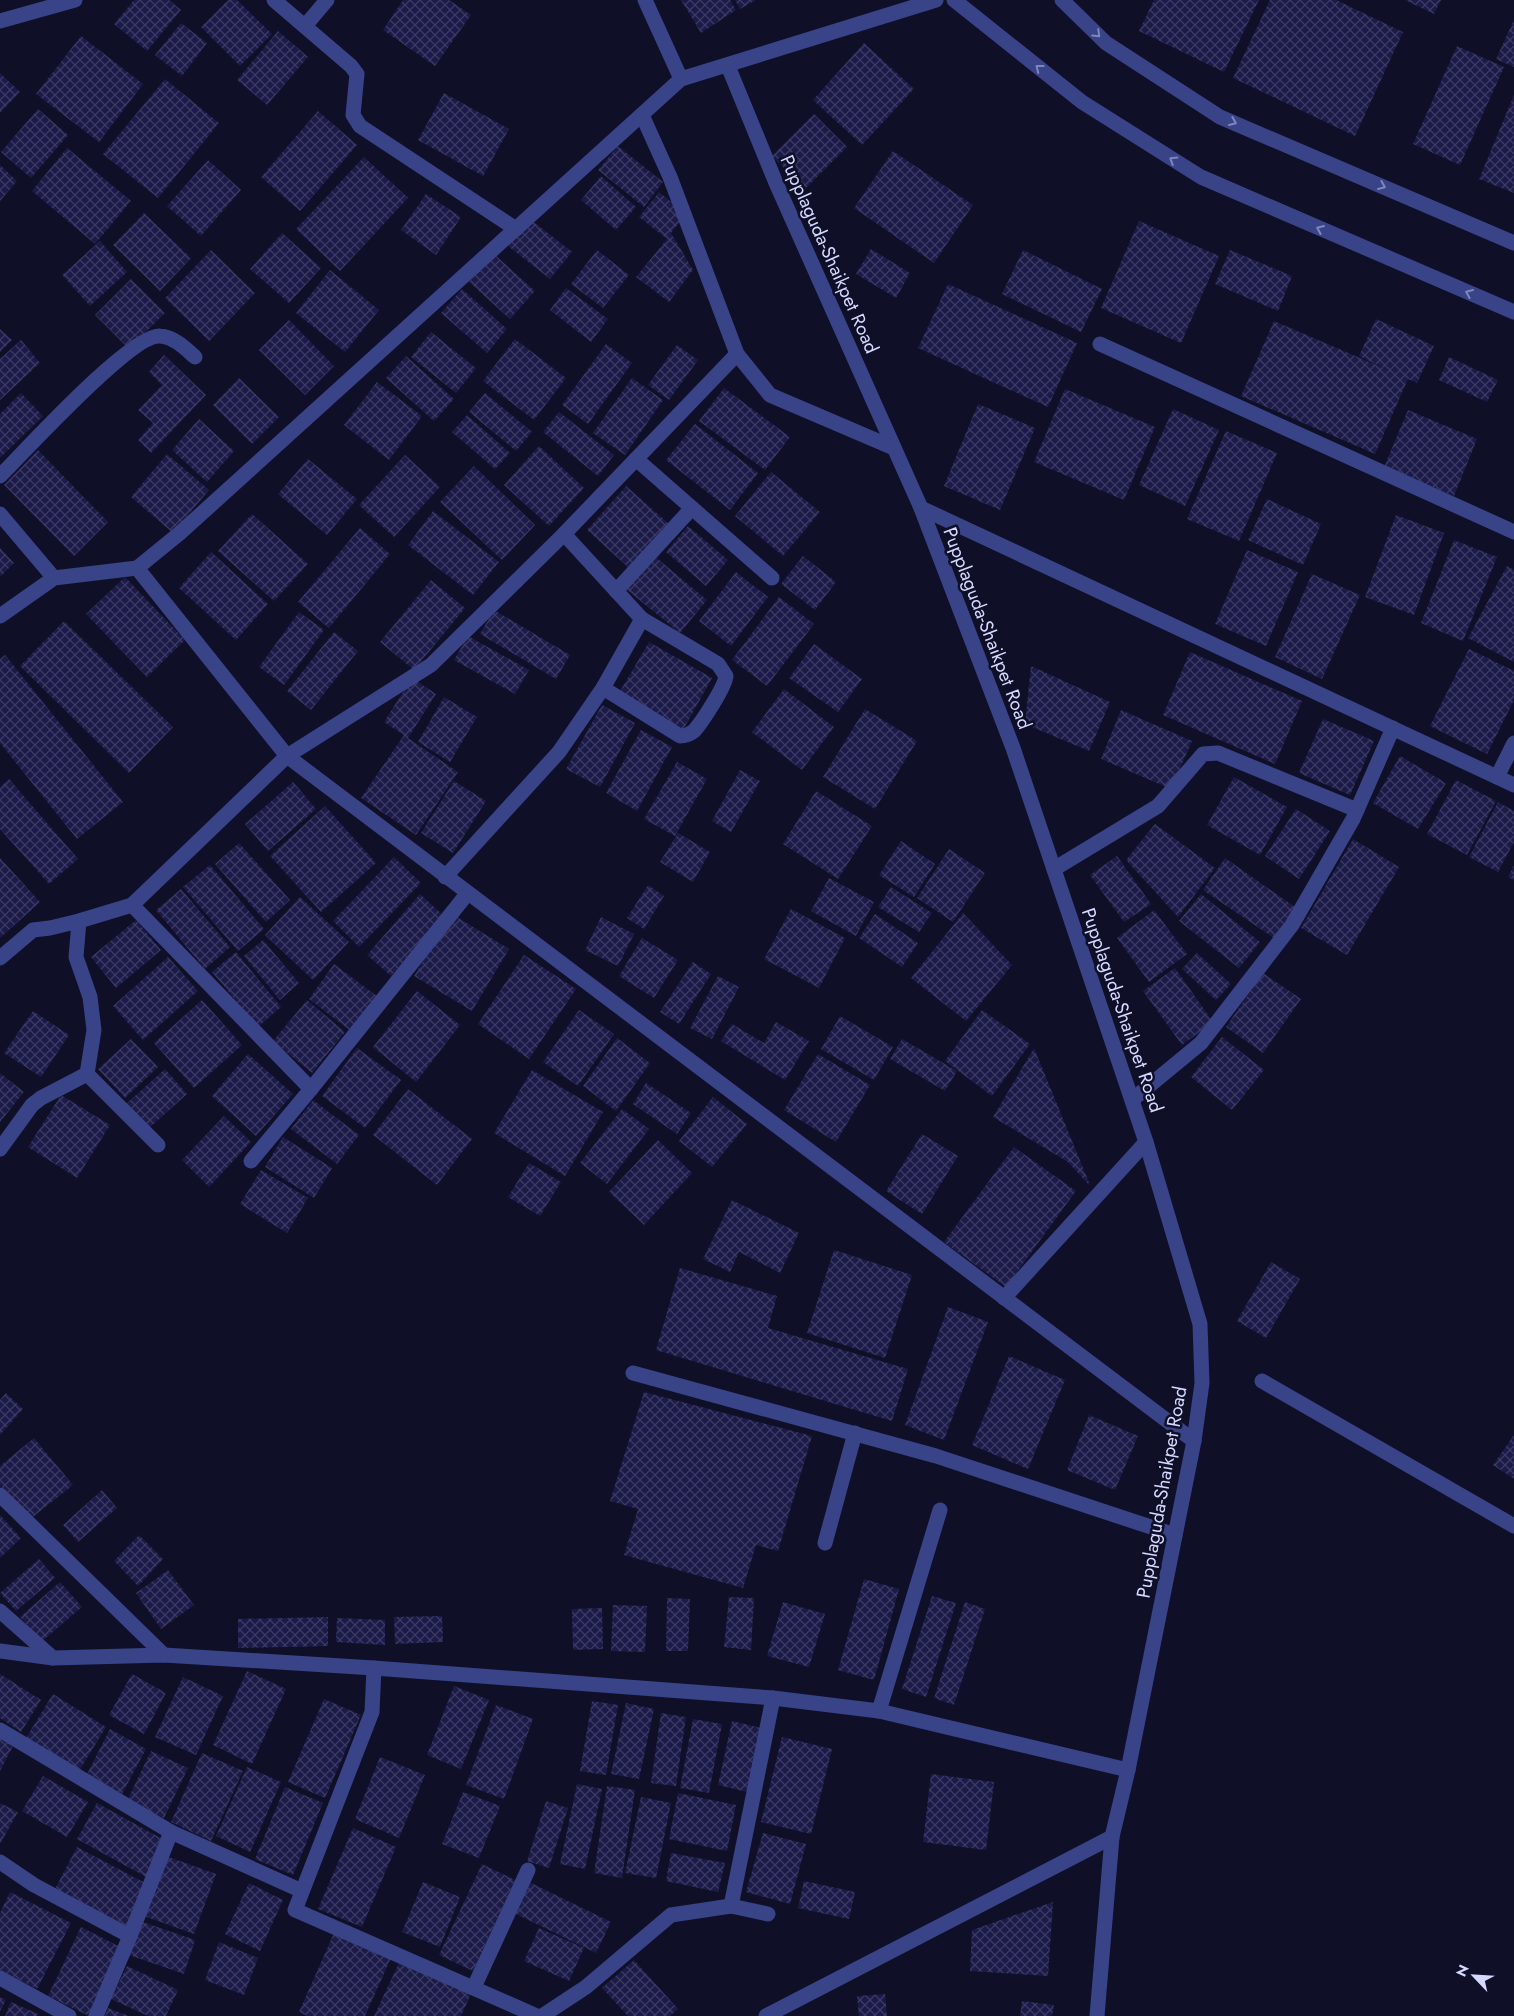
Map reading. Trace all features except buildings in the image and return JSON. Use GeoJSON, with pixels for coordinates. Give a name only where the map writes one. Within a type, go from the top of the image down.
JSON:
{"type":"FeatureCollection","features":[{"type":"Feature","properties":{"kind":"street"},"geometry":{"type":"LineString","coordinates":[[0,21],[75,0]]}},
{"type":"Feature","properties":{"kind":"street"},"geometry":{"type":"LineString","coordinates":[[274,0],[351,66],[357,74],[353,115],[360,126],[516,229]]}},
{"type":"Feature","properties":{"kind":"street"},"geometry":{"type":"LineString","coordinates":[[305,26],[327,0]]}},
{"type":"Feature","properties":{"kind":"street"},"geometry":{"type":"LineString","coordinates":[[645,0],[681,79]]}},
{"type":"Feature","properties":{"kind":"street"},"geometry":{"type":"LineString","coordinates":[[0,616],[54,578],[137,568],[180,533],[681,79],[936,0]]}},
{"type":"Feature","properties":{"kind":"street"},"geometry":{"type":"LineString","coordinates":[[954,0],[1082,102],[1201,177],[1514,312]]}},
{"type":"Feature","properties":{"kind":"street"},"geometry":{"type":"LineString","coordinates":[[1062,0],[1106,43],[1220,116],[1514,243]]}},
{"type":"Feature","properties":{"kind":"street","name":"Pupplaguda-Shaikpet Road"},"geometry":{"type":"LineString","coordinates":[[728,66],[776,183],[921,508],[1013,748],[1146,1142],[1200,1324],[1202,1384],[1194,1441],[1128,1770],[1112,1837],[1097,2016]]}},
{"type":"Feature","properties":{"kind":"street"},"geometry":{"type":"LineString","coordinates":[[642,115],[670,177],[737,354],[770,395],[894,448]]}},
{"type":"Feature","properties":{"kind":"street"},"geometry":{"type":"LineString","coordinates":[[0,476],[106,370],[149,337],[160,336],[176,341],[196,357]]}},
{"type":"Feature","properties":{"kind":"street"},"geometry":{"type":"LineString","coordinates":[[1100,344],[1514,532]]}},
{"type":"Feature","properties":{"kind":"street"},"geometry":{"type":"LineString","coordinates":[[0,958],[33,930],[79,921],[132,904],[286,756],[431,664],[564,534],[737,354]]}},
{"type":"Feature","properties":{"kind":"street"},"geometry":{"type":"LineString","coordinates":[[636,459],[772,578]]}},
{"type":"Feature","properties":{"kind":"street"},"geometry":{"type":"LineString","coordinates":[[616,591],[692,508]]}},
{"type":"Feature","properties":{"kind":"street"},"geometry":{"type":"LineString","coordinates":[[921,508],[1514,785]]}},
{"type":"Feature","properties":{"kind":"street"},"geometry":{"type":"LineString","coordinates":[[0,514],[54,578]]}},
{"type":"Feature","properties":{"kind":"street"},"geometry":{"type":"LineString","coordinates":[[564,534],[642,619],[718,664],[726,676],[723,687],[694,731],[685,736],[680,736],[602,688]]}},
{"type":"Feature","properties":{"kind":"street"},"geometry":{"type":"LineString","coordinates":[[137,568],[286,756],[1194,1441]]}},
{"type":"Feature","properties":{"kind":"street"},"geometry":{"type":"LineString","coordinates":[[445,877],[559,752],[602,688],[642,619]]}},
{"type":"Feature","properties":{"kind":"street"},"geometry":{"type":"LineString","coordinates":[[1132,1100],[1201,1043],[1292,925],[1357,810],[1394,728]]}},
{"type":"Feature","properties":{"kind":"street"},"geometry":{"type":"LineString","coordinates":[[1497,777],[1514,743]]}},
{"type":"Feature","properties":{"kind":"street"},"geometry":{"type":"LineString","coordinates":[[1054,869],[1158,806],[1203,754],[1218,753],[1357,810]]}},
{"type":"Feature","properties":{"kind":"street"},"geometry":{"type":"LineString","coordinates":[[252,1161],[467,894]]}},
{"type":"Feature","properties":{"kind":"street"},"geometry":{"type":"LineString","coordinates":[[132,904],[311,1089]]}},
{"type":"Feature","properties":{"kind":"street"},"geometry":{"type":"LineString","coordinates":[[79,921],[76,957],[90,997],[94,1030],[87,1074]]}},
{"type":"Feature","properties":{"kind":"street"},"geometry":{"type":"LineString","coordinates":[[87,1074],[158,1145]]}},
{"type":"Feature","properties":{"kind":"street"},"geometry":{"type":"LineString","coordinates":[[0,1149],[32,1105],[41,1098],[87,1074]]}},
{"type":"Feature","properties":{"kind":"street"},"geometry":{"type":"LineString","coordinates":[[1004,1298],[1146,1142]]}},
{"type":"Feature","properties":{"kind":"street"},"geometry":{"type":"LineString","coordinates":[[633,1373],[936,1456],[1175,1535]]}},
{"type":"Feature","properties":{"kind":"street"},"geometry":{"type":"LineString","coordinates":[[1262,1381],[1514,1526]]}},
{"type":"Feature","properties":{"kind":"street"},"geometry":{"type":"LineString","coordinates":[[824,1543],[855,1434]]}},
{"type":"Feature","properties":{"kind":"street"},"geometry":{"type":"LineString","coordinates":[[0,1495],[164,1655]]}},
{"type":"Feature","properties":{"kind":"street"},"geometry":{"type":"LineString","coordinates":[[879,1711],[940,1510]]}},
{"type":"Feature","properties":{"kind":"street"},"geometry":{"type":"LineString","coordinates":[[0,1611],[53,1658]]}},
{"type":"Feature","properties":{"kind":"street"},"geometry":{"type":"LineString","coordinates":[[0,1651],[53,1658],[164,1655],[374,1668],[773,1698],[879,1711],[1128,1770]]}},
{"type":"Feature","properties":{"kind":"street"},"geometry":{"type":"LineString","coordinates":[[374,1668],[372,1712],[295,1910],[537,2016]]}},
{"type":"Feature","properties":{"kind":"street"},"geometry":{"type":"LineString","coordinates":[[731,1906],[773,1698]]}},
{"type":"Feature","properties":{"kind":"street"},"geometry":{"type":"LineString","coordinates":[[0,1730],[171,1832],[302,1891]]}},
{"type":"Feature","properties":{"kind":"street"},"geometry":{"type":"LineString","coordinates":[[96,2016],[171,1832]]}},
{"type":"Feature","properties":{"kind":"street"},"geometry":{"type":"LineString","coordinates":[[766,2016],[1112,1837]]}},
{"type":"Feature","properties":{"kind":"street"},"geometry":{"type":"LineString","coordinates":[[0,1862],[34,1885],[130,1936]]}},
{"type":"Feature","properties":{"kind":"street"},"geometry":{"type":"LineString","coordinates":[[474,1987],[528,1870]]}},
{"type":"Feature","properties":{"kind":"street"},"geometry":{"type":"LineString","coordinates":[[542,2016],[586,1987],[671,1915],[731,1906],[768,1914]]}},
{"type":"Feature","properties":{"kind":"street"},"geometry":{"type":"LineString","coordinates":[[0,1978],[68,2016]]}}]}
